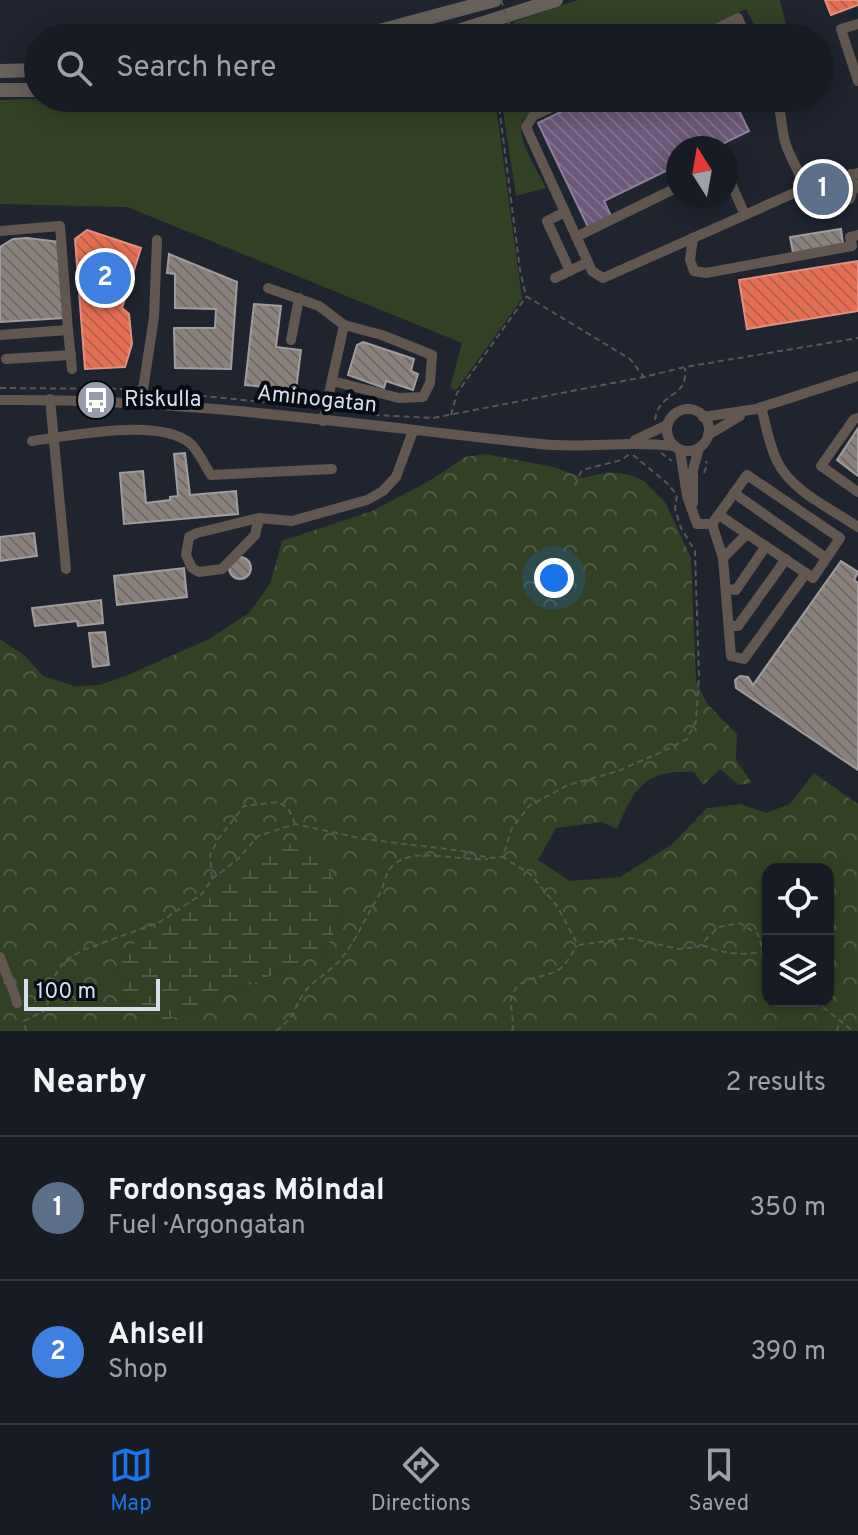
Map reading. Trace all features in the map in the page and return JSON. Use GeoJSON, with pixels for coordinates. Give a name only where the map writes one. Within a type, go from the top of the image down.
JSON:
{"type":"FeatureCollection","features":[{"type":"Feature","properties":{"kind":"highway"},"geometry":{"type":"LineString","coordinates":[[405,24],[495,0]]}},
{"type":"Feature","properties":{"kind":"highway"},"geometry":{"type":"LineString","coordinates":[[480,24],[556,0]]}},
{"type":"Feature","properties":{"kind":"highway"},"geometry":{"type":"LineString","coordinates":[[0,71],[24,70]]}},
{"type":"Feature","properties":{"kind":"highway"},"geometry":{"type":"LineString","coordinates":[[0,90],[24,90]]}},
{"type":"Feature","properties":{"kind":"street"},"geometry":{"type":"LineString","coordinates":[[726,24],[738,18],[741,24]]}},
{"type":"Feature","properties":{"kind":"street"},"geometry":{"type":"LineString","coordinates":[[858,24],[841,29],[858,81]]}},
{"type":"Feature","properties":{"kind":"street"},"geometry":{"type":"LineString","coordinates":[[541,112],[533,116],[526,127],[592,271],[603,278],[806,189],[810,186],[855,174],[854,189],[815,199],[806,189],[785,142],[781,112]]}},
{"type":"Feature","properties":{"kind":"street"},"geometry":{"type":"LineString","coordinates":[[576,237],[666,193]]}},
{"type":"Feature","properties":{"kind":"street"},"geometry":{"type":"LineString","coordinates":[[738,199],[745,215]]}},
{"type":"Feature","properties":{"kind":"street"},"geometry":{"type":"LineString","coordinates":[[565,212],[547,221],[570,271]]}},
{"type":"Feature","properties":{"kind":"street"},"geometry":{"type":"LineString","coordinates":[[0,231],[60,226],[72,369]]}},
{"type":"Feature","properties":{"kind":"street"},"geometry":{"type":"LineString","coordinates":[[693,238],[690,260],[694,271],[706,273],[852,246],[850,237],[858,235]]}},
{"type":"Feature","properties":{"kind":"street"},"geometry":{"type":"LineString","coordinates":[[141,403],[154,317],[157,240]]}},
{"type":"Feature","properties":{"kind":"street"},"geometry":{"type":"LineString","coordinates":[[555,278],[588,262]]}},
{"type":"Feature","properties":{"kind":"street"},"geometry":{"type":"LineString","coordinates":[[268,288],[319,306],[344,325],[382,335],[432,355],[426,394],[415,399],[399,398],[332,381]]}},
{"type":"Feature","properties":{"kind":"street"},"geometry":{"type":"LineString","coordinates":[[291,340],[299,298]]}},
{"type":"Feature","properties":{"kind":"street"},"geometry":{"type":"LineString","coordinates":[[323,421],[344,325]]}},
{"type":"Feature","properties":{"kind":"street"},"geometry":{"type":"LineString","coordinates":[[0,335],[68,330]]}},
{"type":"Feature","properties":{"kind":"street"},"geometry":{"type":"LineString","coordinates":[[6,359],[71,355]]}},
{"type":"Feature","properties":{"kind":"street","name":"Aminogatan"},"geometry":{"type":"LineString","coordinates":[[629,443],[667,425],[676,413],[685,410],[695,411],[703,417],[758,408],[858,376]]}},
{"type":"Feature","properties":{"kind":"street"},"geometry":{"type":"LineString","coordinates":[[50,399],[66,569]]}},
{"type":"Feature","properties":{"kind":"street","name":"Aminogatan"},"geometry":{"type":"LineString","coordinates":[[0,400],[141,403],[549,445],[629,443],[688,451],[699,448],[708,435],[758,408]]}},
{"type":"Feature","properties":{"kind":"street"},"geometry":{"type":"LineString","coordinates":[[758,408],[773,453],[785,473],[803,490],[858,527]]}},
{"type":"Feature","properties":{"kind":"street"},"geometry":{"type":"LineString","coordinates":[[703,417],[708,425],[708,435]]}},
{"type":"Feature","properties":{"kind":"street"},"geometry":{"type":"LineString","coordinates":[[858,418],[854,419],[821,466],[858,492]]}},
{"type":"Feature","properties":{"kind":"street"},"geometry":{"type":"LineString","coordinates":[[667,425],[668,438],[676,448],[697,524],[716,519],[747,475],[840,538],[813,578],[747,534],[716,519]]}},
{"type":"Feature","properties":{"kind":"street"},"geometry":{"type":"LineString","coordinates":[[32,441],[109,430],[137,430],[177,436],[191,444],[211,475],[332,469]]}},
{"type":"Feature","properties":{"kind":"street"},"geometry":{"type":"LineString","coordinates":[[259,518],[255,535],[222,569],[199,572],[192,568],[186,555],[189,537],[259,518],[292,521],[318,515],[367,500],[383,491],[396,477],[413,431]]}},
{"type":"Feature","properties":{"kind":"street"},"geometry":{"type":"LineString","coordinates":[[692,509],[693,470],[699,448]]}},
{"type":"Feature","properties":{"kind":"street"},"geometry":{"type":"LineString","coordinates":[[734,493],[826,558]]}},
{"type":"Feature","properties":{"kind":"street"},"geometry":{"type":"LineString","coordinates":[[716,519],[727,589],[731,656],[744,659],[806,573]]}},
{"type":"Feature","properties":{"kind":"street"},"geometry":{"type":"LineString","coordinates":[[723,558],[747,534]]}},
{"type":"Feature","properties":{"kind":"street"},"geometry":{"type":"LineString","coordinates":[[727,589],[736,590],[766,546]]}},
{"type":"Feature","properties":{"kind":"street"},"geometry":{"type":"LineString","coordinates":[[730,626],[738,626],[786,559]]}},
{"type":"Feature","properties":{"kind":"street"},"geometry":{"type":"LineString","coordinates":[[0,957],[3,973],[13,985],[17,1003]]}},
{"type":"Feature","properties":{"kind":"path"},"geometry":{"type":"LineString","coordinates":[[501,0],[509,24]]}},
{"type":"Feature","properties":{"kind":"path"},"geometry":{"type":"LineString","coordinates":[[500,112],[526,296],[630,359],[644,377],[699,364],[858,338]]}},
{"type":"Feature","properties":{"kind":"path"},"geometry":{"type":"LineString","coordinates":[[451,415],[457,393],[526,296]]}},
{"type":"Feature","properties":{"kind":"path"},"geometry":{"type":"LineString","coordinates":[[503,857],[511,830],[529,806],[568,785],[618,771],[687,739],[696,721],[699,676],[695,551],[681,528],[675,509],[677,495],[631,454],[621,460],[582,470],[575,485]]}},
{"type":"Feature","properties":{"kind":"path"},"geometry":{"type":"LineString","coordinates":[[212,879],[210,855],[244,806],[278,802],[288,808],[295,824]]}},
{"type":"Feature","properties":{"kind":"path"},"geometry":{"type":"LineString","coordinates":[[26,1031],[24,1021],[46,1010],[53,979],[64,961],[83,950],[160,922],[202,894],[212,879],[238,859],[258,836],[295,824],[364,839],[463,851],[497,859]]}},
{"type":"Feature","properties":{"kind":"path"},"geometry":{"type":"LineString","coordinates":[[276,1031],[293,1018],[305,992],[341,960],[380,895],[384,877],[392,864],[406,857],[503,857]]}},
{"type":"Feature","properties":{"kind":"path"},"geometry":{"type":"LineString","coordinates":[[503,857],[530,874],[557,906],[578,945]]}},
{"type":"Feature","properties":{"kind":"path"},"geometry":{"type":"LineString","coordinates":[[512,1031],[513,992],[525,980],[562,967],[578,945],[629,938],[679,949],[698,947],[719,927],[739,923],[758,934],[762,948]]}},
{"type":"Feature","properties":{"kind":"path"},"geometry":{"type":"LineString","coordinates":[[701,945],[721,953],[762,951]]}},
{"type":"Feature","properties":{"kind":"path"},"geometry":{"type":"LineString","coordinates":[[825,1007],[839,1023],[853,1031]]}},
{"type":"Feature","properties":{"kind":"path"},"geometry":{"type":"LineString","coordinates":[[837,1031],[839,1023]]}},
{"type":"Feature","properties":{"kind":"green space"},"geometry":{"type":"Polygon","coordinates":[[[578,0],[780,0],[786,24],[754,24],[746,9],[714,24],[513,22],[578,0]]]}},
{"type":"Feature","properties":{"kind":"green space"},"geometry":{"type":"Polygon","coordinates":[[[24,99],[24,112],[497,112],[522,299],[456,390],[450,388],[462,343],[127,207],[0,204],[0,100],[24,99]]]}},
{"type":"Feature","properties":{"kind":"green space"},"geometry":{"type":"Polygon","coordinates":[[[503,112],[532,112],[522,122],[522,136],[546,188],[516,196],[503,112]]]}},
{"type":"Feature","properties":{"kind":"green space"},"geometry":{"type":"Polygon","coordinates":[[[486,454],[554,467],[583,478],[609,472],[630,475],[644,481],[665,502],[691,558],[696,681],[708,705],[737,734],[736,760],[752,783],[739,785],[720,769],[703,785],[694,772],[663,774],[652,778],[636,792],[617,829],[602,822],[556,828],[538,860],[570,881],[620,877],[671,845],[707,808],[740,804],[766,813],[790,804],[814,773],[858,804],[858,1031],[0,1031],[0,639],[25,656],[43,676],[75,686],[100,685],[128,675],[209,639],[249,613],[270,584],[282,541],[372,511],[431,480],[465,457],[486,454]],[[258,853],[136,942],[118,962],[121,984],[132,1006],[157,1024],[324,952],[345,912],[258,853]]]}},
{"type":"Feature","properties":{"kind":"green space"},"geometry":{"type":"Polygon","coordinates":[[[281,845],[310,848],[325,863],[335,882],[345,912],[324,952],[156,1024],[131,1006],[121,984],[118,962],[136,942],[258,852],[281,845]]]}},
{"type":"Feature","properties":{"kind":"building: Shops"},"geometry":{"type":"Polygon","coordinates":[[[825,0],[858,0],[858,5],[831,15],[825,0]]]}},
{"type":"Feature","properties":{"kind":"building: Shops"},"geometry":{"type":"Polygon","coordinates":[[[87,230],[141,248],[122,308],[129,314],[132,344],[125,367],[85,369],[75,239],[87,230]]]}},
{"type":"Feature","properties":{"kind":"building: Shops"},"geometry":{"type":"Polygon","coordinates":[[[858,261],[858,311],[747,329],[739,280],[858,261]]]}},
{"type":"Feature","properties":{"kind":"building: Offices"},"geometry":{"type":"Polygon","coordinates":[[[560,112],[740,112],[749,131],[738,136],[666,136],[666,171],[604,201],[611,216],[588,227],[538,123],[560,112]]]}},
{"type":"Feature","properties":{"kind":"building: Industry"},"geometry":{"type":"Polygon","coordinates":[[[841,229],[843,244],[793,253],[790,237],[841,229]]]}},
{"type":"Feature","properties":{"kind":"building: Industry"},"geometry":{"type":"Polygon","coordinates":[[[13,239],[59,242],[63,318],[0,322],[0,247],[13,239]]]}},
{"type":"Feature","properties":{"kind":"building: Industry"},"geometry":{"type":"Polygon","coordinates":[[[169,254],[237,282],[231,369],[175,368],[174,328],[215,328],[216,309],[175,308],[175,274],[167,273],[169,254]]]}},
{"type":"Feature","properties":{"kind":"building: Industry"},"geometry":{"type":"Polygon","coordinates":[[[254,304],[281,306],[276,347],[301,350],[296,390],[245,385],[254,304]]]}},
{"type":"Feature","properties":{"kind":"building: Industry"},"geometry":{"type":"Polygon","coordinates":[[[363,342],[414,359],[411,371],[418,374],[413,390],[386,381],[384,388],[348,375],[357,345],[363,342]]]}},
{"type":"Feature","properties":{"kind":"building: Industry"},"geometry":{"type":"Polygon","coordinates":[[[858,428],[858,476],[837,460],[858,428]]]}},
{"type":"Feature","properties":{"kind":"building: Industry"},"geometry":{"type":"Polygon","coordinates":[[[185,453],[190,495],[236,491],[238,514],[124,524],[120,473],[143,471],[146,503],[170,500],[170,497],[178,496],[174,454],[185,453]]]}},
{"type":"Feature","properties":{"kind":"building: Industry"},"geometry":{"type":"Polygon","coordinates":[[[34,533],[37,556],[0,561],[0,537],[34,533]]]}},
{"type":"Feature","properties":{"kind":"building: Industry"},"geometry":{"type":"Polygon","coordinates":[[[240,557],[248,560],[251,568],[248,576],[240,579],[232,576],[229,568],[232,560],[240,557]]]}},
{"type":"Feature","properties":{"kind":"building: Industry"},"geometry":{"type":"Polygon","coordinates":[[[841,561],[858,572],[854,580],[858,583],[858,770],[736,688],[735,680],[740,676],[748,677],[753,685],[841,561]]]}},
{"type":"Feature","properties":{"kind":"building: Industry"},"geometry":{"type":"Polygon","coordinates":[[[184,568],[187,597],[117,605],[114,576],[184,568]]]}},
{"type":"Feature","properties":{"kind":"building: Industry"},"geometry":{"type":"Polygon","coordinates":[[[101,600],[103,623],[78,626],[77,621],[35,626],[32,608],[101,600]]]}},
{"type":"Feature","properties":{"kind":"building: Industry"},"geometry":{"type":"Polygon","coordinates":[[[105,632],[109,665],[93,667],[89,633],[105,632]]]}},
{"type":"Feature","properties":{"kind":"place","name":"Fordonsgas Mölndal"},"geometry":{"type":"Point","coordinates":[823,189]}},
{"type":"Feature","properties":{"kind":"place","name":"Ahlsell"},"geometry":{"type":"Point","coordinates":[105,278]}},
{"type":"Feature","properties":{"kind":"place","name":"Riskulla"},"geometry":{"type":"Point","coordinates":[96,400]}}]}
